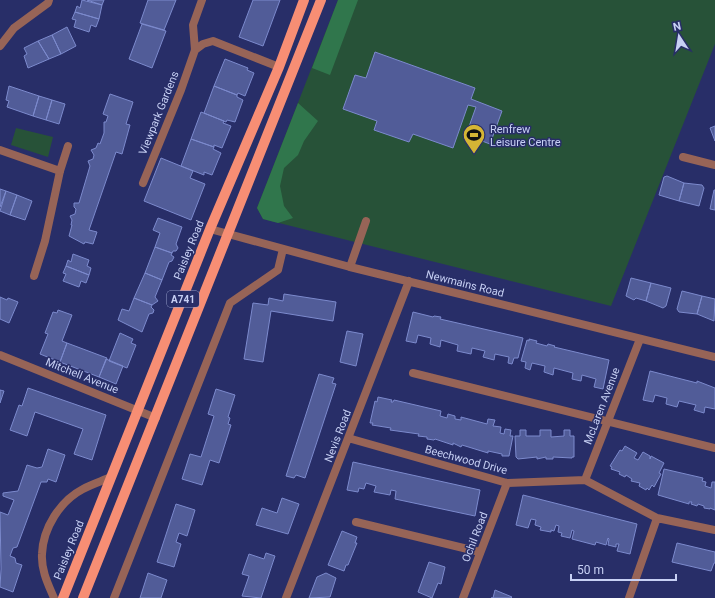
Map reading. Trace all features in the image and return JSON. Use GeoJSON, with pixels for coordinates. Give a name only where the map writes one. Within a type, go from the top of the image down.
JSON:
{"type":"FeatureCollection","features":[{"type":"Feature","properties":{"kind":"main road","name":"Paisley Road"},"geometry":{"type":"LineString","coordinates":[[63,598],[210,229],[279,67],[304,0]]}},
{"type":"Feature","properties":{"kind":"main road","name":"A741"},"geometry":{"type":"LineString","coordinates":[[83,598],[156,418],[321,0]]}},
{"type":"Feature","properties":{"kind":"street"},"geometry":{"type":"LineString","coordinates":[[0,46],[14,28],[48,3],[49,0]]}},
{"type":"Feature","properties":{"kind":"street","name":"Viewpark Gardens"},"geometry":{"type":"LineString","coordinates":[[143,183],[181,90],[195,50],[193,25],[202,0]]}},
{"type":"Feature","properties":{"kind":"street"},"geometry":{"type":"LineString","coordinates":[[195,50],[203,44],[213,41],[279,67]]}},
{"type":"Feature","properties":{"kind":"street"},"geometry":{"type":"LineString","coordinates":[[34,276],[45,241],[60,171],[68,146]]}},
{"type":"Feature","properties":{"kind":"street"},"geometry":{"type":"LineString","coordinates":[[0,150],[60,171]]}},
{"type":"Feature","properties":{"kind":"street"},"geometry":{"type":"LineString","coordinates":[[683,157],[715,165]]}},
{"type":"Feature","properties":{"kind":"street"},"geometry":{"type":"LineString","coordinates":[[350,267],[366,221]]}},
{"type":"Feature","properties":{"kind":"street","name":"Newmains Road"},"geometry":{"type":"LineString","coordinates":[[210,229],[350,267],[715,357]]}},
{"type":"Feature","properties":{"kind":"street"},"geometry":{"type":"LineString","coordinates":[[114,598],[230,303],[278,270],[283,249]]}},
{"type":"Feature","properties":{"kind":"street","name":"Nevis Road"},"geometry":{"type":"LineString","coordinates":[[286,598],[409,281]]}},
{"type":"Feature","properties":{"kind":"street","name":"McLaren Avenue"},"geometry":{"type":"LineString","coordinates":[[585,480],[607,420],[640,339]]}},
{"type":"Feature","properties":{"kind":"street","name":"Mitchell Avenue"},"geometry":{"type":"LineString","coordinates":[[0,355],[156,418]]}},
{"type":"Feature","properties":{"kind":"street"},"geometry":{"type":"LineString","coordinates":[[413,373],[715,448]]}},
{"type":"Feature","properties":{"kind":"street","name":"Beechwood Drive"},"geometry":{"type":"LineString","coordinates":[[348,438],[507,483],[585,480]]}},
{"type":"Feature","properties":{"kind":"street"},"geometry":{"type":"LineString","coordinates":[[54,598],[45,578],[42,554],[49,525],[56,514],[70,498],[83,489],[112,477]]}},
{"type":"Feature","properties":{"kind":"street"},"geometry":{"type":"LineString","coordinates":[[585,480],[657,518],[715,530]]}},
{"type":"Feature","properties":{"kind":"street","name":"Ochil Road"},"geometry":{"type":"LineString","coordinates":[[463,598],[507,483]]}},
{"type":"Feature","properties":{"kind":"street"},"geometry":{"type":"LineString","coordinates":[[630,598],[657,518]]}},
{"type":"Feature","properties":{"kind":"street"},"geometry":{"type":"LineString","coordinates":[[356,522],[480,552]]}},
{"type":"Feature","properties":{"kind":"green space","name":"Renfrew Leisure Centre"},"geometry":{"type":"Polygon","coordinates":[[[338,0],[715,0],[715,44],[611,306],[263,219],[257,208],[338,0]]]}},
{"type":"Feature","properties":{"kind":"green space"},"geometry":{"type":"Polygon","coordinates":[[[338,0],[358,0],[330,75],[312,68],[338,0]]]}},
{"type":"Feature","properties":{"kind":"green space"},"geometry":{"type":"Polygon","coordinates":[[[298,103],[318,121],[304,141],[298,155],[284,168],[280,186],[284,206],[293,218],[278,223],[263,219],[257,208],[298,103]]]}},
{"type":"Feature","properties":{"kind":"green space"},"geometry":{"type":"Polygon","coordinates":[[[16,128],[53,137],[48,157],[11,145],[16,128]]]}},
{"type":"Feature","properties":{"kind":"building"},"geometry":{"type":"Polygon","coordinates":[[[82,0],[102,5],[99,19],[75,12],[77,6],[80,8],[82,0]]]}},
{"type":"Feature","properties":{"kind":"building"},"geometry":{"type":"Polygon","coordinates":[[[87,0],[104,0],[102,5],[87,0]]]}},
{"type":"Feature","properties":{"kind":"building"},"geometry":{"type":"Polygon","coordinates":[[[148,0],[176,0],[164,30],[140,23],[148,0]]]}},
{"type":"Feature","properties":{"kind":"building"},"geometry":{"type":"Polygon","coordinates":[[[253,0],[280,0],[263,46],[239,37],[253,0]]]}},
{"type":"Feature","properties":{"kind":"building"},"geometry":{"type":"Polygon","coordinates":[[[75,12],[99,19],[96,27],[91,25],[89,32],[74,27],[76,20],[72,19],[75,12]]]}},
{"type":"Feature","properties":{"kind":"building"},"geometry":{"type":"Polygon","coordinates":[[[142,24],[166,31],[152,68],[129,59],[142,24]]]}},
{"type":"Feature","properties":{"kind":"building"},"geometry":{"type":"Polygon","coordinates":[[[67,27],[76,46],[61,54],[52,35],[67,27]]]}},
{"type":"Feature","properties":{"kind":"building"},"geometry":{"type":"Polygon","coordinates":[[[52,35],[61,54],[49,59],[38,41],[52,35]]]}},
{"type":"Feature","properties":{"kind":"building"},"geometry":{"type":"Polygon","coordinates":[[[38,41],[49,59],[28,68],[24,56],[27,54],[24,48],[38,41]]]}},
{"type":"Feature","properties":{"kind":"building"},"geometry":{"type":"Polygon","coordinates":[[[375,52],[475,88],[471,99],[502,111],[490,144],[466,135],[476,107],[468,105],[453,148],[413,134],[409,142],[374,130],[377,121],[343,109],[355,75],[366,78],[375,52]]]}},
{"type":"Feature","properties":{"kind":"building"},"geometry":{"type":"Polygon","coordinates":[[[225,59],[248,68],[247,70],[254,73],[245,96],[238,93],[237,95],[214,86],[225,59]]]}},
{"type":"Feature","properties":{"kind":"building"},"geometry":{"type":"Polygon","coordinates":[[[9,86],[39,96],[33,116],[7,107],[9,101],[6,100],[9,86]]]}},
{"type":"Feature","properties":{"kind":"building"},"geometry":{"type":"Polygon","coordinates":[[[214,86],[237,95],[237,97],[243,100],[235,122],[227,120],[226,122],[204,113],[214,86]]]}},
{"type":"Feature","properties":{"kind":"building"},"geometry":{"type":"Polygon","coordinates":[[[110,94],[133,102],[126,124],[130,125],[122,154],[116,152],[89,230],[97,232],[93,244],[85,242],[84,244],[69,236],[72,225],[70,216],[75,214],[76,209],[74,207],[74,203],[79,203],[90,166],[88,161],[93,159],[94,155],[91,150],[96,148],[98,143],[100,144],[104,133],[104,122],[106,122],[108,116],[103,114],[110,94]]]}},
{"type":"Feature","properties":{"kind":"building"},"geometry":{"type":"Polygon","coordinates":[[[39,96],[52,100],[46,120],[33,116],[39,96]]]}},
{"type":"Feature","properties":{"kind":"building"},"geometry":{"type":"Polygon","coordinates":[[[52,100],[65,104],[59,124],[46,120],[52,100]]]}},
{"type":"Feature","properties":{"kind":"building"},"geometry":{"type":"Polygon","coordinates":[[[201,112],[224,121],[223,123],[231,126],[222,148],[214,145],[214,147],[191,139],[201,112]]]}},
{"type":"Feature","properties":{"kind":"building"},"geometry":{"type":"Polygon","coordinates":[[[715,126],[715,141],[710,128],[715,126]]]}},
{"type":"Feature","properties":{"kind":"building"},"geometry":{"type":"Polygon","coordinates":[[[191,139],[214,147],[213,149],[221,153],[212,175],[204,172],[204,175],[181,166],[191,139]]]}},
{"type":"Feature","properties":{"kind":"building"},"geometry":{"type":"Polygon","coordinates":[[[161,158],[193,171],[190,178],[205,184],[191,220],[144,201],[161,158]]]}},
{"type":"Feature","properties":{"kind":"building"},"geometry":{"type":"Polygon","coordinates":[[[667,176],[684,183],[679,201],[659,195],[664,177],[667,176]]]}},
{"type":"Feature","properties":{"kind":"building"},"geometry":{"type":"Polygon","coordinates":[[[684,183],[702,185],[704,188],[699,206],[679,201],[684,183]]]}},
{"type":"Feature","properties":{"kind":"building"},"geometry":{"type":"Polygon","coordinates":[[[0,189],[6,191],[0,207],[0,189]]]}},
{"type":"Feature","properties":{"kind":"building"},"geometry":{"type":"Polygon","coordinates":[[[715,190],[715,210],[710,209],[715,190]]]}},
{"type":"Feature","properties":{"kind":"building"},"geometry":{"type":"Polygon","coordinates":[[[6,191],[17,195],[10,215],[0,211],[6,191]]]}},
{"type":"Feature","properties":{"kind":"building"},"geometry":{"type":"Polygon","coordinates":[[[17,195],[32,201],[25,220],[10,215],[17,195]]]}},
{"type":"Feature","properties":{"kind":"building"},"geometry":{"type":"Polygon","coordinates":[[[158,218],[182,227],[176,244],[178,248],[172,253],[155,247],[160,233],[153,230],[158,218]]]}},
{"type":"Feature","properties":{"kind":"building"},"geometry":{"type":"Polygon","coordinates":[[[155,247],[172,253],[171,255],[174,257],[172,261],[169,262],[162,280],[145,273],[155,247]]]}},
{"type":"Feature","properties":{"kind":"building"},"geometry":{"type":"Polygon","coordinates":[[[73,254],[89,260],[87,266],[91,268],[89,275],[66,266],[68,260],[71,262],[73,254]]]}},
{"type":"Feature","properties":{"kind":"building"},"geometry":{"type":"Polygon","coordinates":[[[66,266],[89,275],[86,283],[81,281],[79,287],[63,281],[66,274],[63,273],[66,266]]]}},
{"type":"Feature","properties":{"kind":"building"},"geometry":{"type":"Polygon","coordinates":[[[145,273],[162,280],[155,297],[158,301],[152,305],[134,298],[145,273]]]}},
{"type":"Feature","properties":{"kind":"building"},"geometry":{"type":"Polygon","coordinates":[[[631,278],[651,283],[646,301],[636,298],[634,300],[626,296],[631,278]]]}},
{"type":"Feature","properties":{"kind":"building"},"geometry":{"type":"Polygon","coordinates":[[[651,283],[671,288],[666,306],[663,308],[646,301],[651,283]]]}},
{"type":"Feature","properties":{"kind":"building"},"geometry":{"type":"Polygon","coordinates":[[[682,291],[702,296],[697,314],[679,312],[677,309],[682,291]]]}},
{"type":"Feature","properties":{"kind":"building"},"geometry":{"type":"Polygon","coordinates":[[[284,294],[336,302],[333,321],[271,311],[263,362],[244,359],[253,303],[268,305],[269,298],[283,301],[284,294]]]}},
{"type":"Feature","properties":{"kind":"building"},"geometry":{"type":"Polygon","coordinates":[[[702,296],[715,299],[714,321],[697,314],[702,296]]]}},
{"type":"Feature","properties":{"kind":"building"},"geometry":{"type":"Polygon","coordinates":[[[0,297],[18,302],[9,323],[0,319],[0,297]]]}},
{"type":"Feature","properties":{"kind":"building"},"geometry":{"type":"Polygon","coordinates":[[[134,298],[152,305],[151,307],[154,310],[153,313],[149,314],[142,332],[118,320],[122,309],[129,311],[134,298]]]}},
{"type":"Feature","properties":{"kind":"building"},"geometry":{"type":"Polygon","coordinates":[[[58,310],[72,315],[62,341],[67,343],[60,362],[40,354],[48,334],[45,333],[53,312],[57,313],[58,310]]]}},
{"type":"Feature","properties":{"kind":"building"},"geometry":{"type":"Polygon","coordinates":[[[413,312],[433,317],[441,317],[440,319],[523,338],[518,358],[514,358],[512,364],[508,363],[509,357],[495,354],[494,360],[483,357],[485,351],[472,348],[471,354],[457,351],[458,345],[441,340],[440,347],[430,344],[431,338],[418,335],[416,343],[406,341],[413,312]]]}},
{"type":"Feature","properties":{"kind":"building"},"geometry":{"type":"Polygon","coordinates":[[[347,331],[363,334],[356,366],[340,362],[347,331]]]}},
{"type":"Feature","properties":{"kind":"building"},"geometry":{"type":"Polygon","coordinates":[[[120,333],[133,339],[131,343],[136,345],[127,368],[109,361],[120,333]]]}},
{"type":"Feature","properties":{"kind":"building"},"geometry":{"type":"Polygon","coordinates":[[[529,339],[547,346],[548,344],[555,346],[554,347],[609,360],[603,389],[594,387],[596,379],[582,375],[581,381],[572,379],[573,373],[554,368],[553,375],[544,372],[545,366],[532,363],[530,370],[525,368],[526,362],[521,361],[527,340],[529,341],[529,339]]]}},
{"type":"Feature","properties":{"kind":"building"},"geometry":{"type":"Polygon","coordinates":[[[67,343],[107,358],[99,377],[60,362],[67,343]]]}},
{"type":"Feature","properties":{"kind":"building"},"geometry":{"type":"Polygon","coordinates":[[[106,359],[123,366],[116,384],[99,377],[106,359]]]}},
{"type":"Feature","properties":{"kind":"building"},"geometry":{"type":"Polygon","coordinates":[[[650,371],[697,383],[697,381],[715,388],[715,409],[705,407],[704,413],[694,410],[696,405],[679,401],[677,407],[666,404],[667,398],[655,395],[653,402],[643,400],[650,371]]]}},
{"type":"Feature","properties":{"kind":"building"},"geometry":{"type":"Polygon","coordinates":[[[319,374],[334,378],[332,383],[336,384],[305,478],[296,475],[294,478],[286,476],[319,374]]]}},
{"type":"Feature","properties":{"kind":"building"},"geometry":{"type":"Polygon","coordinates":[[[28,388],[106,415],[92,460],[74,454],[83,429],[35,412],[27,436],[10,430],[19,405],[22,406],[28,388]]]}},
{"type":"Feature","properties":{"kind":"building"},"geometry":{"type":"Polygon","coordinates":[[[216,389],[235,395],[228,417],[230,418],[228,424],[231,425],[219,463],[210,460],[202,485],[182,479],[190,454],[201,457],[214,416],[208,414],[216,389]]]}},
{"type":"Feature","properties":{"kind":"building"},"geometry":{"type":"Polygon","coordinates":[[[0,390],[4,391],[0,403],[0,390]]]}},
{"type":"Feature","properties":{"kind":"building"},"geometry":{"type":"Polygon","coordinates":[[[378,397],[392,400],[391,402],[394,400],[441,411],[440,416],[447,418],[448,414],[455,416],[455,419],[461,420],[461,417],[487,424],[488,419],[495,420],[493,426],[501,427],[500,433],[504,434],[505,429],[511,430],[510,436],[513,436],[509,456],[502,456],[502,454],[488,451],[488,453],[462,445],[461,447],[453,443],[453,445],[435,439],[427,439],[427,437],[418,436],[419,434],[390,430],[391,428],[372,425],[373,423],[370,423],[375,401],[377,402],[378,397]]]}},
{"type":"Feature","properties":{"kind":"building"},"geometry":{"type":"Polygon","coordinates":[[[520,430],[526,430],[526,436],[540,436],[540,430],[551,430],[551,437],[564,436],[564,430],[570,430],[570,436],[574,436],[574,457],[553,457],[553,459],[546,459],[546,457],[537,459],[537,457],[518,459],[516,457],[515,436],[520,436],[520,430]]]}},
{"type":"Feature","properties":{"kind":"building"},"geometry":{"type":"Polygon","coordinates":[[[625,446],[637,453],[634,458],[638,460],[643,452],[650,456],[650,459],[651,456],[664,463],[659,473],[661,474],[654,487],[652,485],[649,490],[647,488],[646,490],[639,486],[640,483],[631,481],[632,479],[626,475],[625,477],[619,474],[620,472],[611,469],[612,467],[610,466],[620,450],[622,451],[625,446]]]}},
{"type":"Feature","properties":{"kind":"building"},"geometry":{"type":"Polygon","coordinates":[[[48,449],[65,455],[56,482],[48,479],[47,482],[41,482],[17,547],[13,548],[10,556],[15,558],[16,563],[22,565],[13,592],[0,587],[0,512],[8,515],[14,500],[3,496],[3,493],[18,491],[27,465],[37,468],[42,467],[48,449]]]}},
{"type":"Feature","properties":{"kind":"building"},"geometry":{"type":"Polygon","coordinates":[[[353,462],[480,490],[475,516],[395,499],[396,491],[391,490],[390,495],[374,492],[376,486],[366,483],[364,489],[359,488],[358,492],[347,490],[353,462]]]}},
{"type":"Feature","properties":{"kind":"building"},"geometry":{"type":"Polygon","coordinates":[[[664,469],[703,478],[702,481],[706,482],[705,486],[711,488],[712,482],[715,482],[715,510],[704,508],[704,506],[698,504],[697,506],[691,504],[692,502],[689,502],[689,504],[658,495],[664,469]]]}},
{"type":"Feature","properties":{"kind":"building"},"geometry":{"type":"Polygon","coordinates":[[[523,495],[637,524],[630,554],[617,551],[619,544],[616,544],[616,547],[608,545],[608,538],[606,545],[596,542],[595,545],[572,539],[574,531],[572,530],[570,538],[561,536],[562,533],[558,532],[559,526],[556,525],[554,531],[551,530],[551,532],[540,530],[541,527],[535,525],[536,520],[531,519],[528,528],[516,525],[523,495]]]}},
{"type":"Feature","properties":{"kind":"building"},"geometry":{"type":"Polygon","coordinates":[[[282,498],[299,504],[288,534],[256,525],[262,508],[277,513],[282,498]]]}},
{"type":"Feature","properties":{"kind":"building"},"geometry":{"type":"Polygon","coordinates":[[[176,504],[195,510],[187,536],[179,533],[176,542],[181,544],[174,567],[157,562],[176,504]]]}},
{"type":"Feature","properties":{"kind":"building"},"geometry":{"type":"Polygon","coordinates":[[[342,531],[357,537],[355,543],[357,543],[344,571],[328,565],[342,531]]]}},
{"type":"Feature","properties":{"kind":"building"},"geometry":{"type":"Polygon","coordinates":[[[677,543],[715,552],[715,563],[711,571],[672,562],[677,543]]]}},
{"type":"Feature","properties":{"kind":"building"},"geometry":{"type":"Polygon","coordinates":[[[266,553],[275,556],[261,598],[242,596],[249,576],[242,574],[249,554],[264,559],[266,553]]]}},
{"type":"Feature","properties":{"kind":"building"},"geometry":{"type":"Polygon","coordinates":[[[429,562],[445,567],[441,584],[438,583],[432,598],[418,592],[429,562]]]}},
{"type":"Feature","properties":{"kind":"building"},"geometry":{"type":"Polygon","coordinates":[[[148,573],[167,580],[161,598],[140,598],[148,573]]]}},
{"type":"Feature","properties":{"kind":"building"},"geometry":{"type":"Polygon","coordinates":[[[326,573],[336,578],[330,597],[309,598],[317,577],[326,573]]]}},
{"type":"Feature","properties":{"kind":"building"},"geometry":{"type":"Polygon","coordinates":[[[495,590],[512,597],[511,598],[493,598],[495,590]]]}},
{"type":"Feature","properties":{"kind":"place","name":"Renfrew Leisure Centre"},"geometry":{"type":"Point","coordinates":[474,154]}}]}
